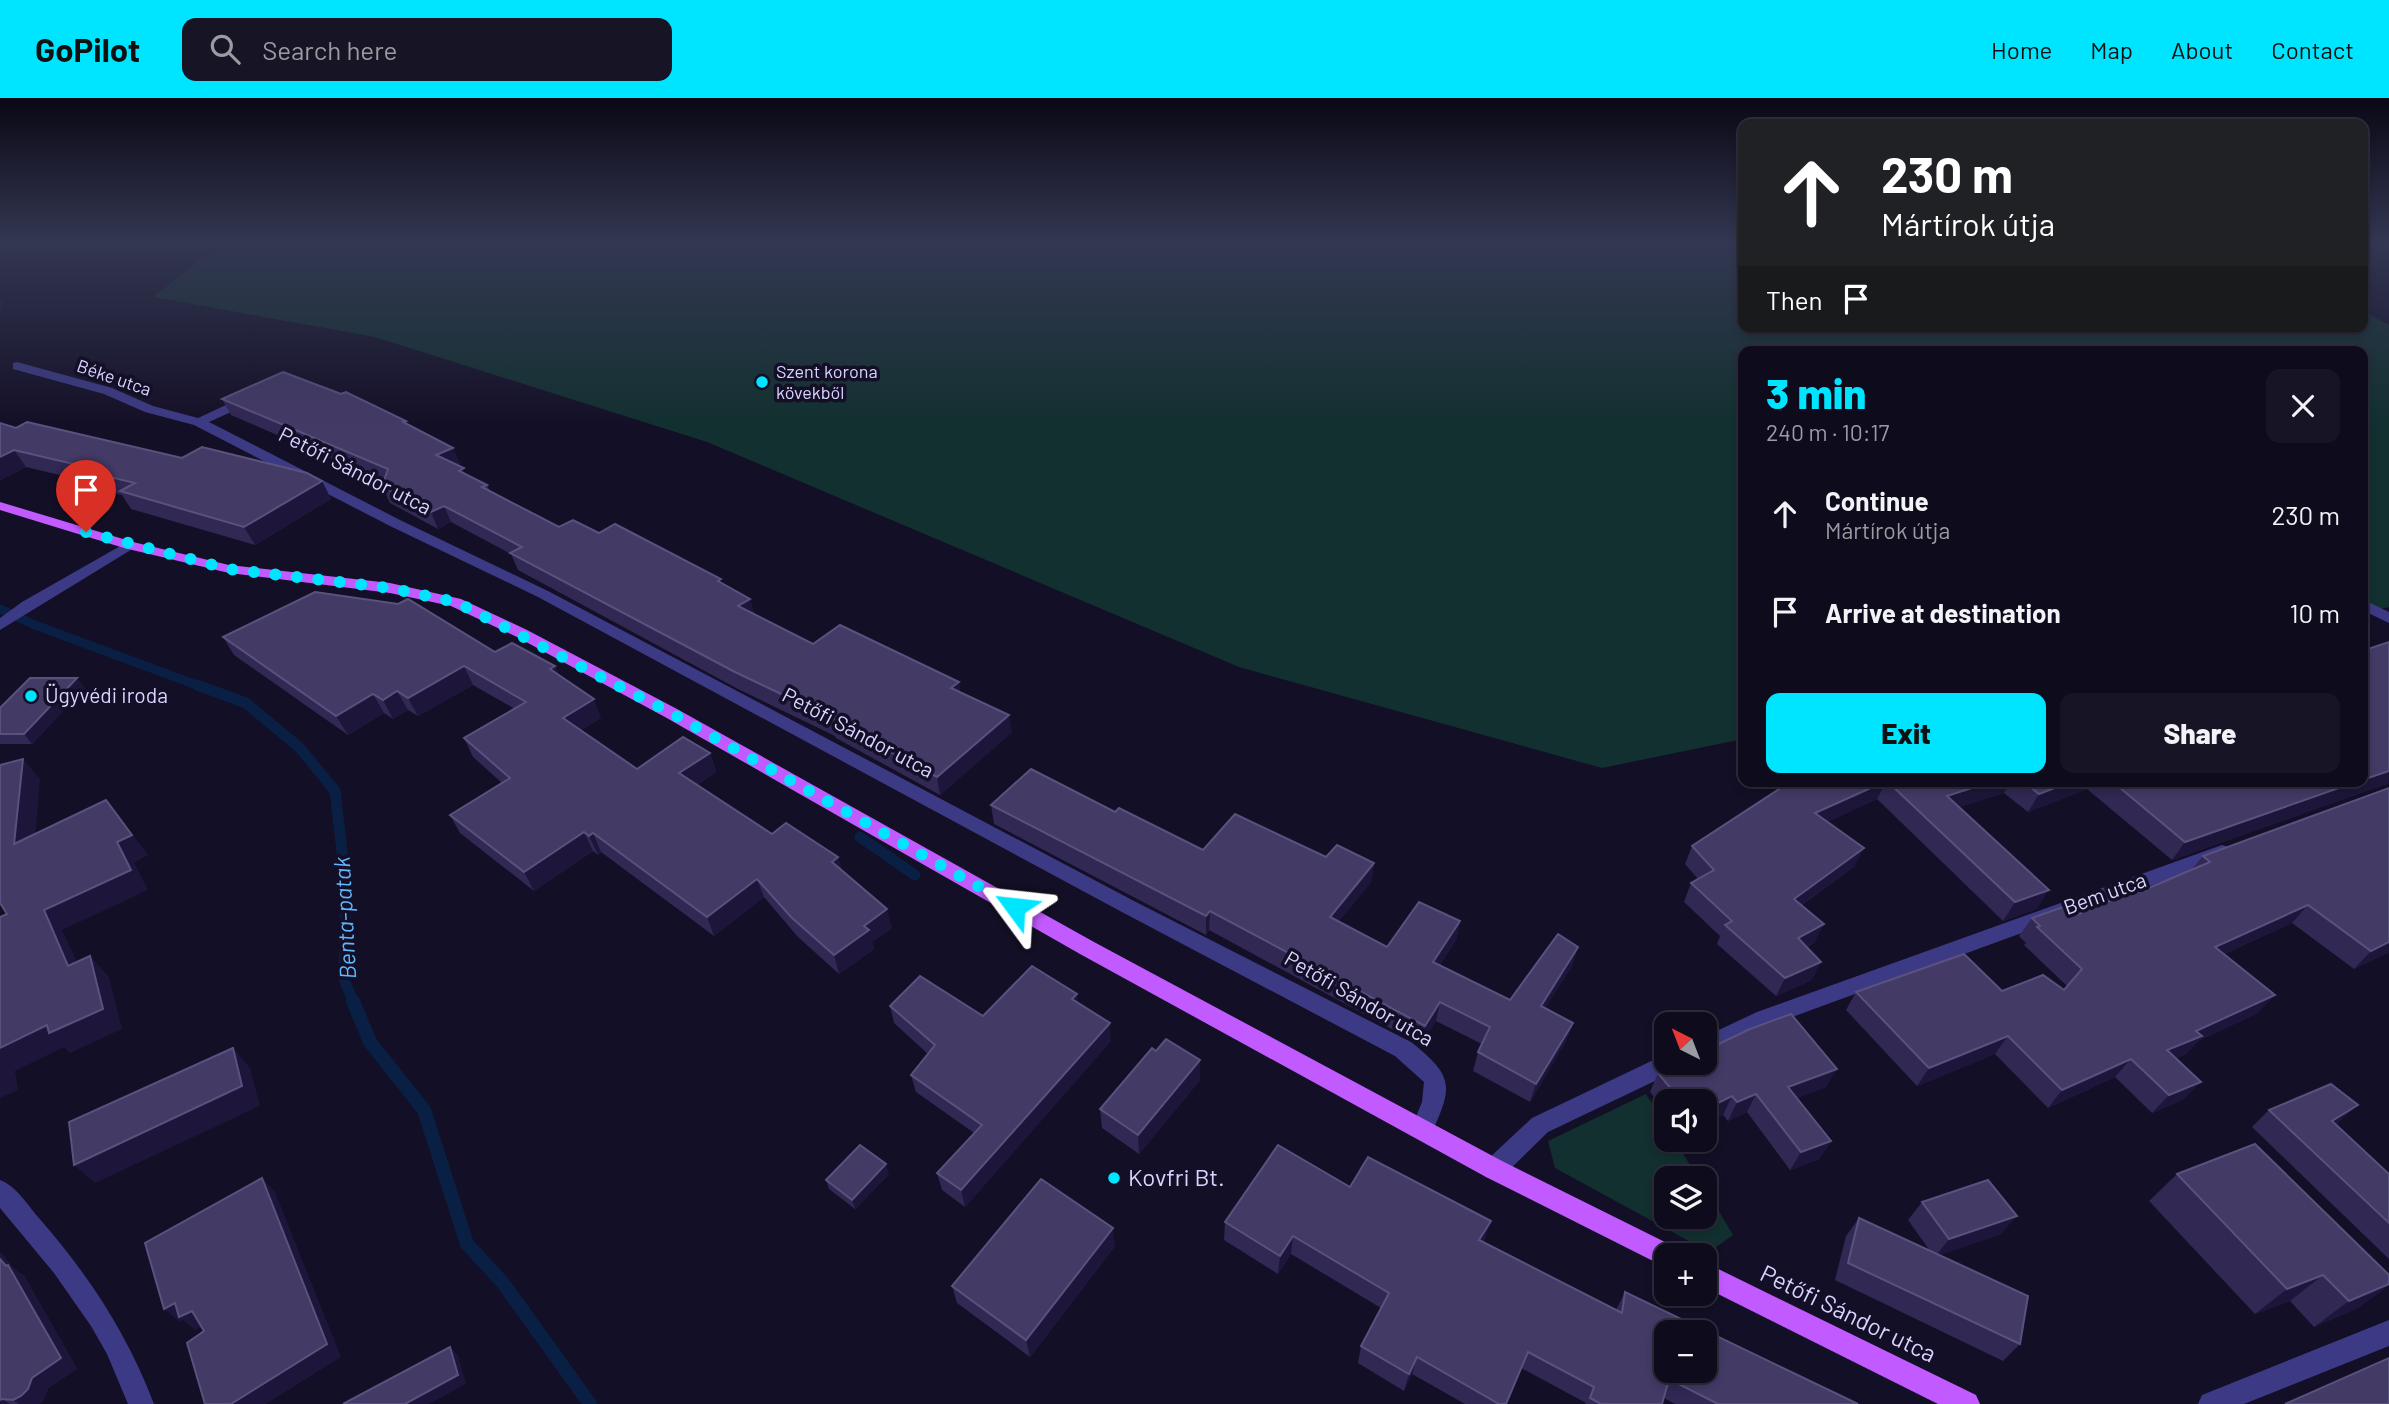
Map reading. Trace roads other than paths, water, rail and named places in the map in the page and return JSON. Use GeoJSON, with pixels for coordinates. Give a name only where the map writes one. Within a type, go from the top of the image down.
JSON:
{"type":"FeatureCollection","features":[{"type":"Feature","properties":{"kind":"main road"},"geometry":{"type":"LineString","coordinates":[[0,506],[130,545],[229,569],[390,588],[456,602],[671,713],[1087,948],[1494,1169],[1654,1249]]}},
{"type":"Feature","properties":{"kind":"main road","name":"Petőfi Sándor utca"},"geometry":{"type":"LineString","coordinates":[[1717,1280],[1967,1404]]}},
{"type":"Feature","properties":{"kind":"street","name":"Béke utca"},"geometry":{"type":"LineString","coordinates":[[17,366],[108,391],[149,409],[199,422]]}},
{"type":"Feature","properties":{"kind":"street"},"geometry":{"type":"LineString","coordinates":[[199,422],[247,400]]}},
{"type":"Feature","properties":{"kind":"street","name":"Petőfi Sándor utca"},"geometry":{"type":"LineString","coordinates":[[199,422],[397,524],[543,594],[1091,887],[1403,1049],[1433,1072],[1438,1094],[1422,1129]]}},
{"type":"Feature","properties":{"kind":"street"},"geometry":{"type":"LineString","coordinates":[[0,625],[65,582],[130,545]]}},
{"type":"Feature","properties":{"kind":"street"},"geometry":{"type":"LineString","coordinates":[[2368,606],[2389,618]]}},
{"type":"Feature","properties":{"kind":"street","name":"Bem utca"},"geometry":{"type":"LineString","coordinates":[[1717,1040],[1765,1018],[2246,843]]}},
{"type":"Feature","properties":{"kind":"street"},"geometry":{"type":"LineString","coordinates":[[1494,1169],[1540,1125],[1654,1071]]}},
{"type":"Feature","properties":{"kind":"street"},"geometry":{"type":"LineString","coordinates":[[0,1192],[54,1251],[102,1324],[136,1387],[141,1404]]}},
{"type":"Feature","properties":{"kind":"street"},"geometry":{"type":"LineString","coordinates":[[2211,1404],[2389,1333]]}},
{"type":"Feature","properties":{"kind":"waterway","name":"Benta-patak"},"geometry":{"type":"LineString","coordinates":[[0,609],[35,625],[202,687]]}},
{"type":"Feature","properties":{"kind":"waterway","name":"Benta-patak"},"geometry":{"type":"LineString","coordinates":[[197,685],[246,703],[300,748],[335,791],[346,886],[344,979],[354,1003]]}},
{"type":"Feature","properties":{"kind":"waterway"},"geometry":{"type":"LineString","coordinates":[[860,837],[915,875]]}},
{"type":"Feature","properties":{"kind":"waterway","name":"Benta-patak"},"geometry":{"type":"LineString","coordinates":[[353,1001],[370,1042],[424,1110],[467,1244],[503,1283],[590,1404]]}},
{"type":"Feature","properties":{"kind":"place","name":"Szent korona kövekből"},"geometry":{"type":"Point","coordinates":[762,382]}},
{"type":"Feature","properties":{"kind":"place","name":"Ügyvédi iroda"},"geometry":{"type":"Point","coordinates":[31,696]}},
{"type":"Feature","properties":{"kind":"place","name":"Kovfri Bt."},"geometry":{"type":"Point","coordinates":[1114,1178]}}]}
